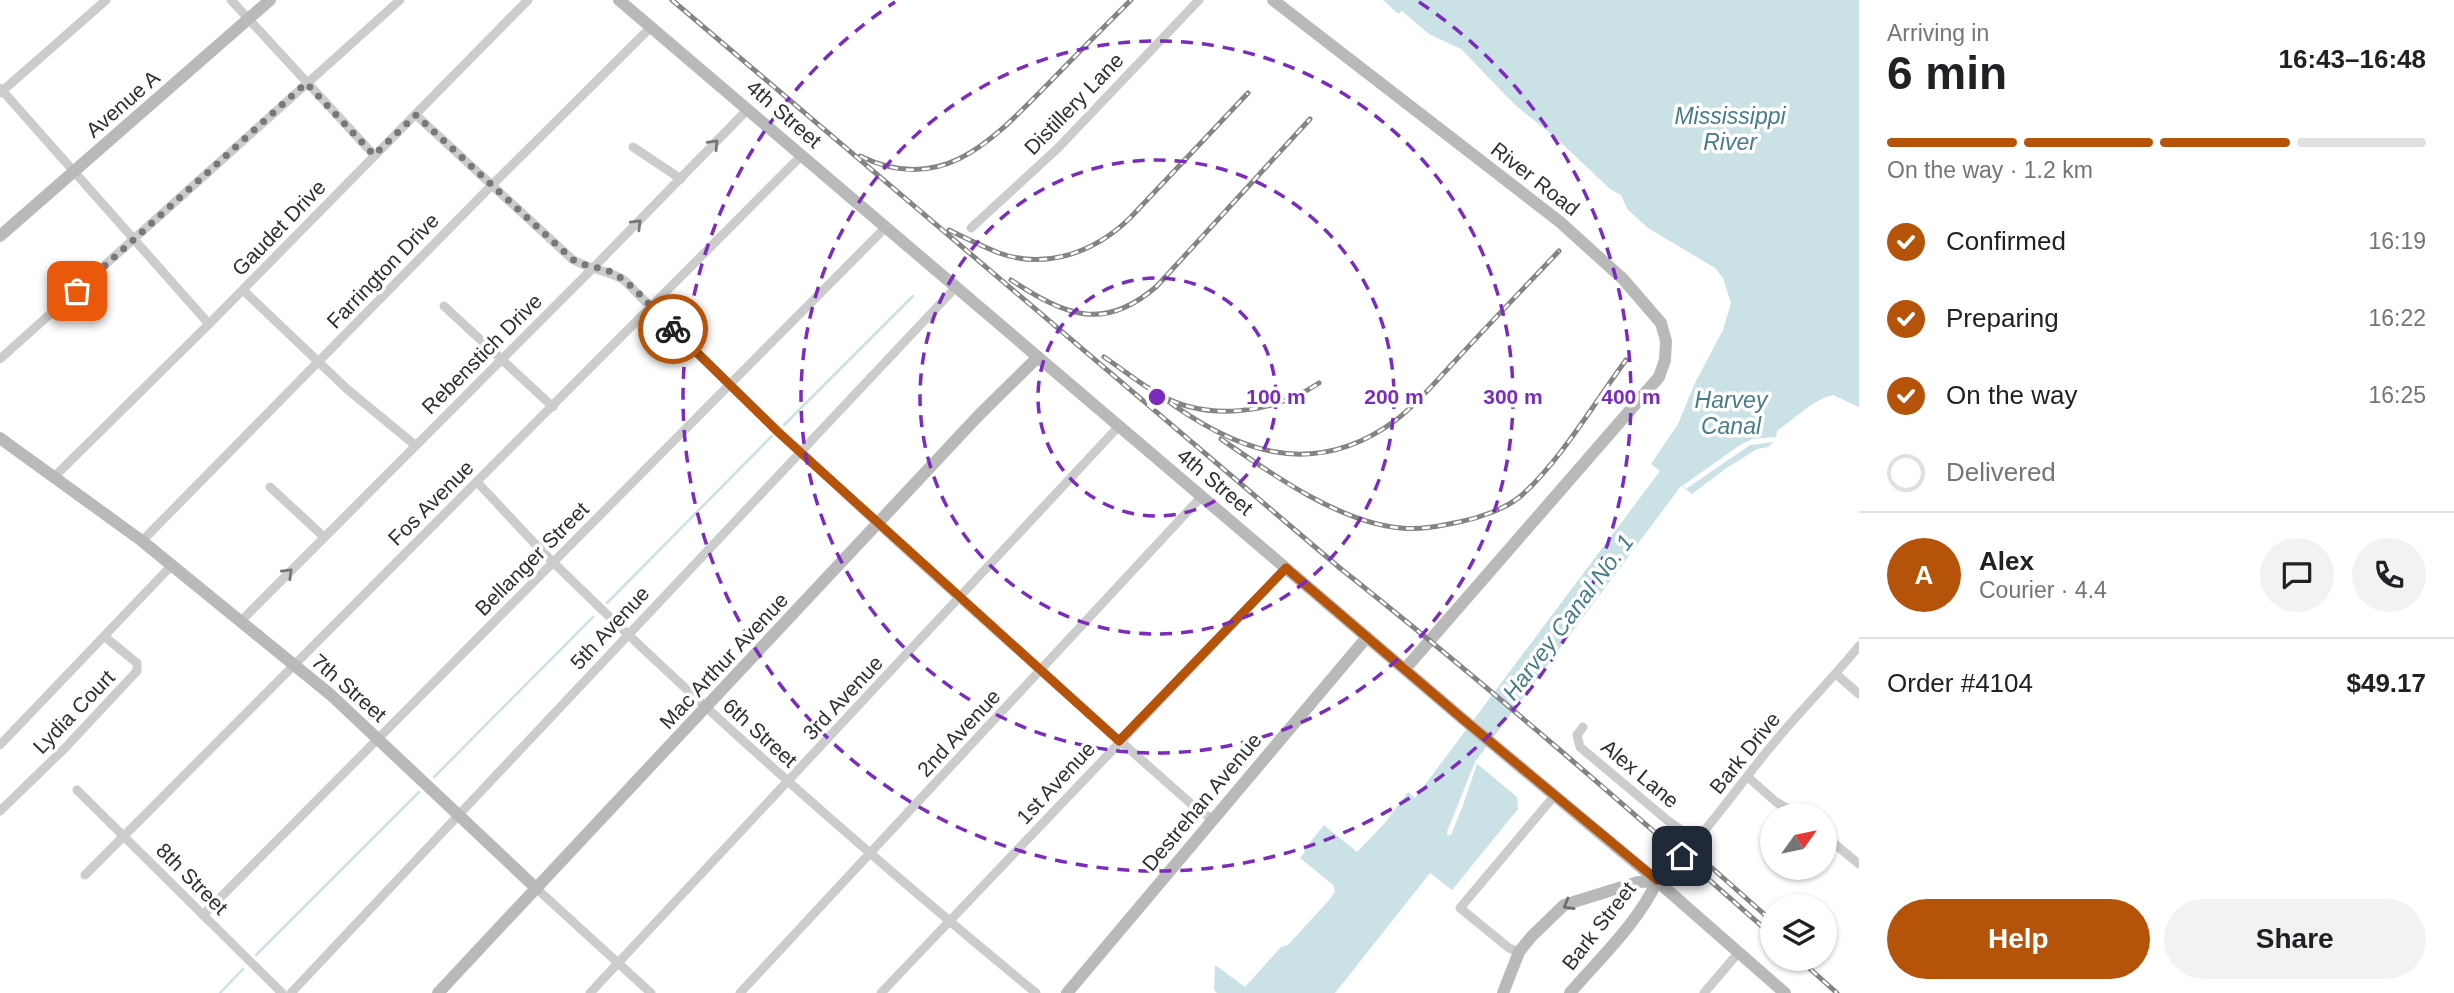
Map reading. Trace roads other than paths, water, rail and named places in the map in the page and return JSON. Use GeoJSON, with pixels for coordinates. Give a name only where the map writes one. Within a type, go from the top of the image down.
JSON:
{"type":"FeatureCollection","features":[{"type":"Feature","properties":{"kind":"main road","name":"Avenue A"},"geometry":{"type":"LineString","coordinates":[[0,236],[270,0]]}},
{"type":"Feature","properties":{"kind":"main road","name":"4th Street"},"geometry":{"type":"LineString","coordinates":[[620,0],[1464,720],[1657,880],[1785,993]]}},
{"type":"Feature","properties":{"kind":"main road","name":"River Road"},"geometry":{"type":"LineString","coordinates":[[1273,0],[1560,222],[1623,279],[1649,307],[1661,323],[1666,341],[1665,360],[1659,377],[1405,669]]}},
{"type":"Feature","properties":{"kind":"main road","name":"Mac Arthur Avenue"},"geometry":{"type":"LineString","coordinates":[[438,993],[979,415],[1038,357]]}},
{"type":"Feature","properties":{"kind":"main road","name":"7th Street"},"geometry":{"type":"LineString","coordinates":[[0,438],[142,541],[331,695],[537,888]]}},
{"type":"Feature","properties":{"kind":"main road","name":"Destrehan Avenue"},"geometry":{"type":"LineString","coordinates":[[1067,993],[1367,637]]}},
{"type":"Feature","properties":{"kind":"main road"},"geometry":{"type":"LineString","coordinates":[[1503,993],[1519,952],[1564,905],[1637,881],[1657,880]]}},
{"type":"Feature","properties":{"kind":"main road","name":"Bark Street"},"geometry":{"type":"LineString","coordinates":[[1570,993],[1621,934],[1651,893],[1657,880]]}},
{"type":"Feature","properties":{"kind":"street"},"geometry":{"type":"LineString","coordinates":[[106,0],[1,91],[209,324]]}},
{"type":"Feature","properties":{"kind":"street"},"geometry":{"type":"LineString","coordinates":[[231,0],[374,155]]}},
{"type":"Feature","properties":{"kind":"street"},"geometry":{"type":"LineString","coordinates":[[0,359],[400,0]]}},
{"type":"Feature","properties":{"kind":"street","name":"Gaudet Drive"},"geometry":{"type":"LineString","coordinates":[[52,478],[243,290],[528,0]]}},
{"type":"Feature","properties":{"kind":"street","name":"Distillery Lane"},"geometry":{"type":"LineString","coordinates":[[971,228],[1058,148],[1199,0]]}},
{"type":"Feature","properties":{"kind":"street","name":"Farrington Drive"},"geometry":{"type":"LineString","coordinates":[[142,541],[651,27]]}},
{"type":"Feature","properties":{"kind":"street","name":"Rebenstich Drive"},"geometry":{"type":"LineString","coordinates":[[240,622],[681,179],[748,108]]}},
{"type":"Feature","properties":{"kind":"street"},"geometry":{"type":"LineString","coordinates":[[416,115],[572,259],[583,266],[609,271],[624,280],[799,451],[1119,741],[1212,819]]}},
{"type":"Feature","properties":{"kind":"street"},"geometry":{"type":"LineString","coordinates":[[633,147],[681,179]]}},
{"type":"Feature","properties":{"kind":"street","name":"Fos Avenue"},"geometry":{"type":"LineString","coordinates":[[85,875],[802,155]]}},
{"type":"Feature","properties":{"kind":"street","name":"Bellanger Street"},"geometry":{"type":"LineString","coordinates":[[203,915],[886,227]]}},
{"type":"Feature","properties":{"kind":"street","name":"5th Avenue"},"geometry":{"type":"LineString","coordinates":[[291,993],[956,287]]}},
{"type":"Feature","properties":{"kind":"street"},"geometry":{"type":"LineString","coordinates":[[243,290],[347,389],[415,445]]}},
{"type":"Feature","properties":{"kind":"street"},"geometry":{"type":"LineString","coordinates":[[444,306],[553,407]]}},
{"type":"Feature","properties":{"kind":"street","name":"3rd Avenue"},"geometry":{"type":"LineString","coordinates":[[590,993],[1119,426]]}},
{"type":"Feature","properties":{"kind":"street","name":"6th Street"},"geometry":{"type":"LineString","coordinates":[[477,482],[554,563],[706,708],[869,854],[1036,993]]}},
{"type":"Feature","properties":{"kind":"street"},"geometry":{"type":"LineString","coordinates":[[270,487],[324,537]]}},
{"type":"Feature","properties":{"kind":"street","name":"2nd Avenue"},"geometry":{"type":"LineString","coordinates":[[740,993],[1202,496]]}},
{"type":"Feature","properties":{"kind":"street"},"geometry":{"type":"LineString","coordinates":[[0,745],[172,565]]}},
{"type":"Feature","properties":{"kind":"street","name":"1st Avenue"},"geometry":{"type":"LineString","coordinates":[[881,993],[1286,568]]}},
{"type":"Feature","properties":{"kind":"street","name":"Lydia Court"},"geometry":{"type":"LineString","coordinates":[[0,811],[65,748],[137,671],[137,663],[132,657],[105,637]]}},
{"type":"Feature","properties":{"kind":"street","name":"Bark Drive"},"geometry":{"type":"LineString","coordinates":[[1657,880],[1696,841],[1777,739],[1859,646]]}},
{"type":"Feature","properties":{"kind":"street"},"geometry":{"type":"LineString","coordinates":[[1836,674],[1859,694]]}},
{"type":"Feature","properties":{"kind":"street","name":"Alex Lane"},"geometry":{"type":"LineString","coordinates":[[1583,727],[1577,735],[1580,747],[1696,841]]}},
{"type":"Feature","properties":{"kind":"street"},"geometry":{"type":"LineString","coordinates":[[1748,777],[1778,803]]}},
{"type":"Feature","properties":{"kind":"street","name":"8th Street"},"geometry":{"type":"LineString","coordinates":[[77,789],[282,993]]}},
{"type":"Feature","properties":{"kind":"street"},"geometry":{"type":"LineString","coordinates":[[1519,952],[1500,941],[1460,908],[1555,795]]}},
{"type":"Feature","properties":{"kind":"street"},"geometry":{"type":"LineString","coordinates":[[1838,847],[1859,864]]}},
{"type":"Feature","properties":{"kind":"street","name":"7th Street"},"geometry":{"type":"LineString","coordinates":[[537,888],[651,993]]}},
{"type":"Feature","properties":{"kind":"street"},"geometry":{"type":"LineString","coordinates":[[1704,993],[1739,952]]}},
{"type":"Feature","properties":{"kind":"water","name":"Mississippi River"},"geometry":{"type":"Polygon","coordinates":[[[1383,0],[1859,0],[1859,409],[1830,400],[1776,437],[1773,447],[1759,453],[1696,497],[1681,486],[1475,762],[1517,797],[1518,809],[1452,890],[1430,873],[1335,993],[1217,993],[1214,990],[1215,965],[1245,987],[1330,899],[1335,891],[1333,885],[1300,858],[1324,825],[1357,852],[1384,824],[1408,792],[1415,798],[1660,471],[1647,461],[1674,422],[1723,303],[1707,269],[1655,237],[1528,121],[1427,41],[1383,0]]]}},
{"type":"Feature","properties":{"kind":"waterway"},"geometry":{"type":"LineString","coordinates":[[784,425],[913,296]]}},
{"type":"Feature","properties":{"kind":"waterway"},"geometry":{"type":"LineString","coordinates":[[607,603],[772,436]]}},
{"type":"Feature","properties":{"kind":"waterway"},"geometry":{"type":"LineString","coordinates":[[434,777],[593,617]]}},
{"type":"Feature","properties":{"kind":"waterway"},"geometry":{"type":"LineString","coordinates":[[256,955],[419,792]]}},
{"type":"Feature","properties":{"kind":"waterway"},"geometry":{"type":"LineString","coordinates":[[220,993],[243,969]]}},
{"type":"Feature","properties":{"kind":"railway"},"geometry":{"type":"LineString","coordinates":[[672,0],[1341,569],[1505,704],[1760,925]]}},
{"type":"Feature","properties":{"kind":"railway"},"geometry":{"type":"LineString","coordinates":[[860,156],[890,167],[917,170],[942,165],[965,156],[1008,124],[1131,0]]}},
{"type":"Feature","properties":{"kind":"railway"},"geometry":{"type":"LineString","coordinates":[[949,230],[999,253],[1017,258],[1052,258],[1086,248],[1102,240],[1130,218],[1248,93]]}},
{"type":"Feature","properties":{"kind":"railway"},"geometry":{"type":"LineString","coordinates":[[1011,280],[1049,302],[1084,314],[1119,310],[1137,301],[1157,286],[1310,119]]}},
{"type":"Feature","properties":{"kind":"railway"},"geometry":{"type":"LineString","coordinates":[[1157,393],[1214,430],[1243,443],[1273,452],[1303,454],[1333,450],[1364,439],[1404,413],[1559,251]]}},
{"type":"Feature","properties":{"kind":"railway"},"geometry":{"type":"LineString","coordinates":[[1104,357],[1158,394],[1177,403],[1218,411],[1240,411],[1281,402],[1319,383]]}},
{"type":"Feature","properties":{"kind":"railway"},"geometry":{"type":"LineString","coordinates":[[1221,439],[1306,494],[1354,517],[1401,528],[1445,525],[1492,512],[1522,495],[1550,465],[1626,360]]}},
{"type":"Feature","properties":{"kind":"railway"},"geometry":{"type":"LineString","coordinates":[[1703,860],[1760,910]]}},
{"type":"Feature","properties":{"kind":"railway"},"geometry":{"type":"LineString","coordinates":[[1812,971],[1837,993]]}},
{"type":"Feature","properties":{"kind":"water label","name":"Harvey Canal"},"geometry":{"type":"Point","coordinates":[1731,413]}},
{"type":"Feature","properties":{"kind":"water label","name":"Harvey Canal No. 1"},"geometry":{"type":"Point","coordinates":[1568,617]}}]}
